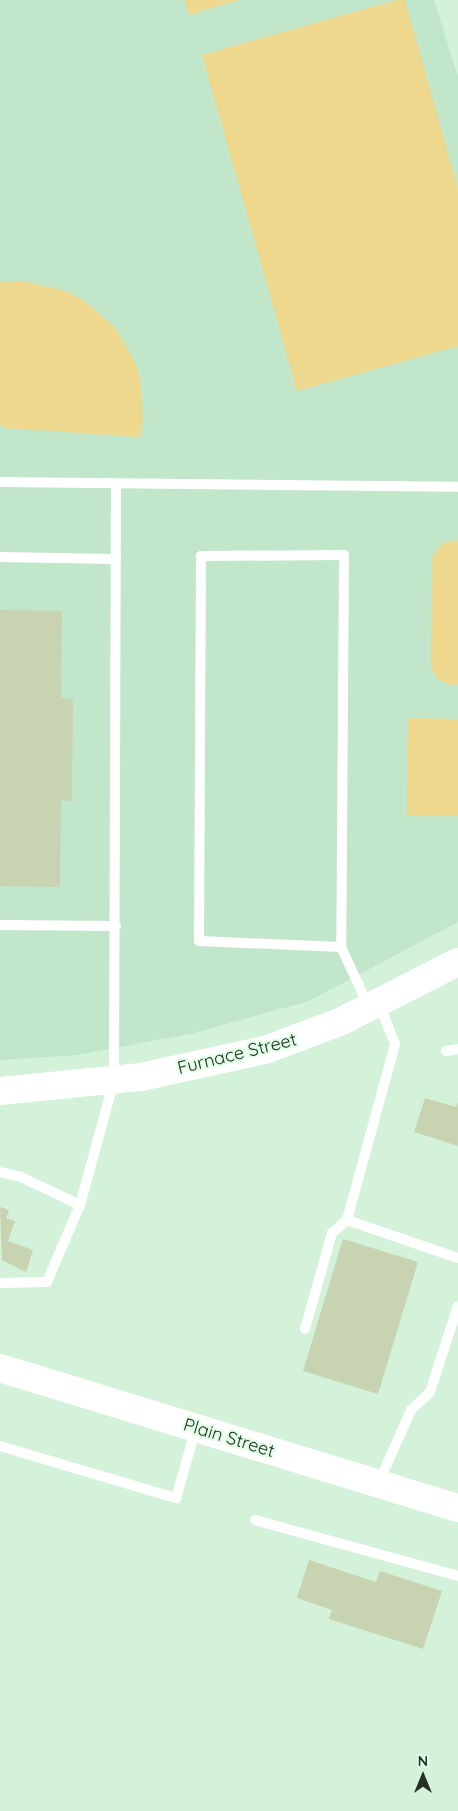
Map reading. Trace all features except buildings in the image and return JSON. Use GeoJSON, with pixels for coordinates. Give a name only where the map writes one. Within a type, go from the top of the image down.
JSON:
{"type":"FeatureCollection","features":[{"type":"Feature","properties":{"kind":"main road","name":"Furnace Street"},"geometry":{"type":"LineString","coordinates":[[0,1091],[114,1081],[188,1068],[265,1050],[311,1034],[374,1006],[458,962]]}},
{"type":"Feature","properties":{"kind":"main road","name":"Plain Street"},"geometry":{"type":"LineString","coordinates":[[0,1368],[458,1508]]}},
{"type":"Feature","properties":{"kind":"lane"},"geometry":{"type":"LineString","coordinates":[[0,482],[458,487]]}},
{"type":"Feature","properties":{"kind":"lane"},"geometry":{"type":"LineString","coordinates":[[0,1283],[47,1282],[80,1205],[114,1081],[116,484]]}},
{"type":"Feature","properties":{"kind":"lane"},"geometry":{"type":"LineString","coordinates":[[305,1329],[332,1234],[347,1220],[395,1044],[341,947],[344,555],[201,556],[199,941],[341,947]]}},
{"type":"Feature","properties":{"kind":"lane"},"geometry":{"type":"LineString","coordinates":[[0,557],[116,558]]}},
{"type":"Feature","properties":{"kind":"lane"},"geometry":{"type":"LineString","coordinates":[[0,925],[116,926]]}},
{"type":"Feature","properties":{"kind":"lane"},"geometry":{"type":"LineString","coordinates":[[446,1050],[458,1049]]}},
{"type":"Feature","properties":{"kind":"lane"},"geometry":{"type":"LineString","coordinates":[[0,1172],[21,1177],[80,1205]]}},
{"type":"Feature","properties":{"kind":"lane"},"geometry":{"type":"LineString","coordinates":[[347,1220],[458,1258]]}},
{"type":"Feature","properties":{"kind":"lane"},"geometry":{"type":"LineString","coordinates":[[378,1483],[410,1410],[430,1392],[458,1306]]}},
{"type":"Feature","properties":{"kind":"lane"},"geometry":{"type":"LineString","coordinates":[[0,1446],[176,1498],[196,1428]]}},
{"type":"Feature","properties":{"kind":"lane"},"geometry":{"type":"LineString","coordinates":[[255,1520],[458,1576]]}},
{"type":"Feature","properties":{"kind":"shaded area"},"geometry":{"type":"Polygon","coordinates":[[[0,0],[434,0],[458,77],[458,922],[309,1001],[194,1033],[78,1055],[0,1060],[0,0]]]}},
{"type":"Feature","properties":{"kind":"shaded area"},"geometry":{"type":"Polygon","coordinates":[[[185,0],[238,0],[189,15],[185,0]]]}},
{"type":"Feature","properties":{"kind":"shaded area"},"geometry":{"type":"Polygon","coordinates":[[[397,0],[405,0],[458,189],[458,346],[297,391],[202,55],[397,0]]]}},
{"type":"Feature","properties":{"kind":"shaded area"},"geometry":{"type":"Polygon","coordinates":[[[22,281],[65,291],[85,301],[115,328],[135,362],[140,380],[143,418],[140,437],[4,428],[0,424],[0,282],[22,281]]]}},
{"type":"Feature","properties":{"kind":"shaded area"},"geometry":{"type":"Polygon","coordinates":[[[458,540],[458,685],[450,685],[437,679],[431,667],[432,558],[443,543],[458,540]]]}},
{"type":"Feature","properties":{"kind":"shaded area"},"geometry":{"type":"Polygon","coordinates":[[[408,718],[458,719],[458,816],[407,816],[408,718]]]}}]}
